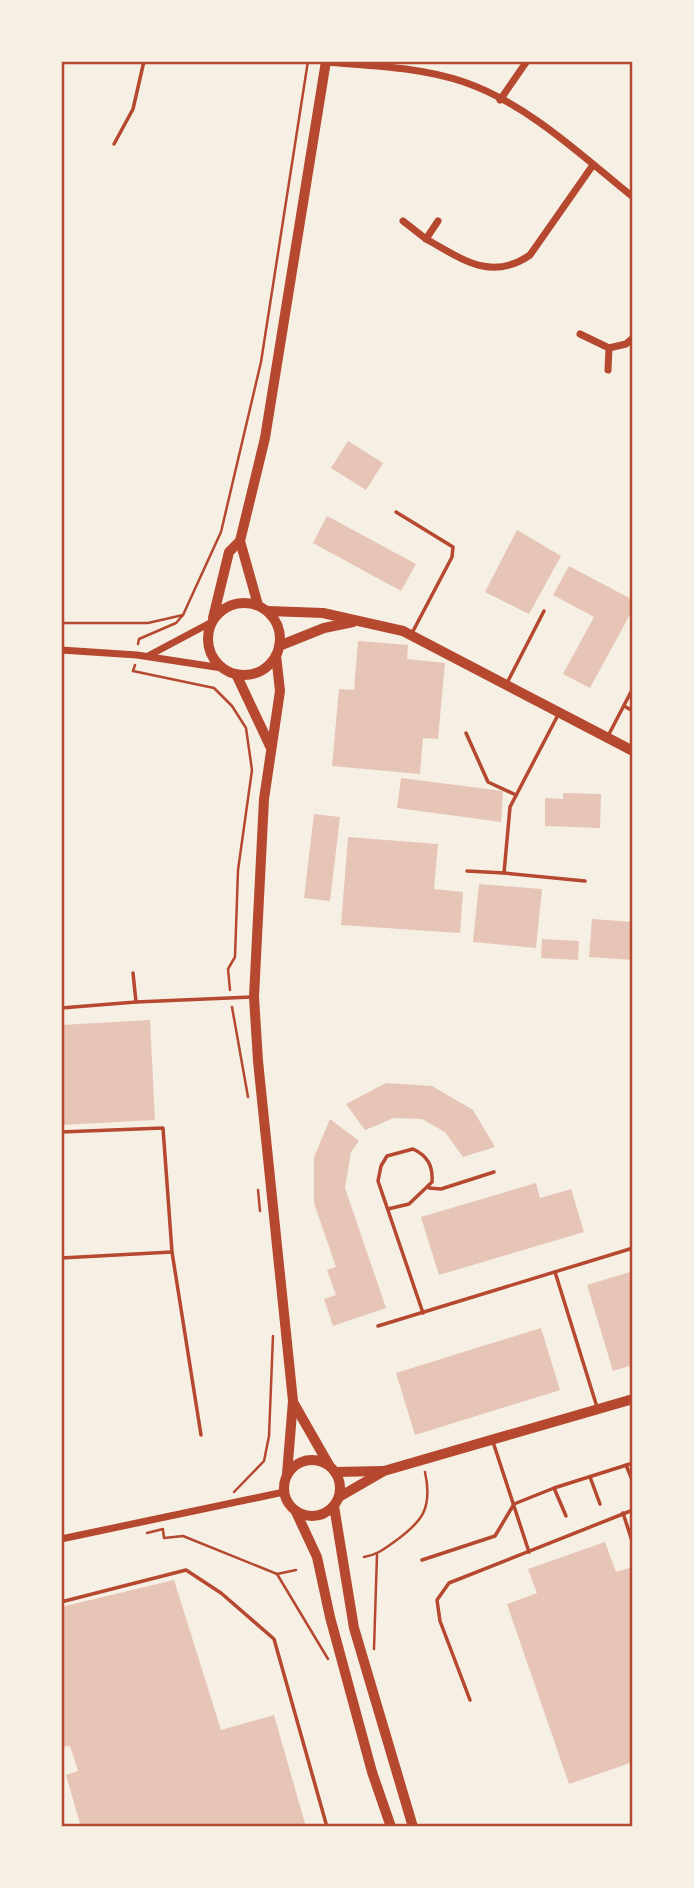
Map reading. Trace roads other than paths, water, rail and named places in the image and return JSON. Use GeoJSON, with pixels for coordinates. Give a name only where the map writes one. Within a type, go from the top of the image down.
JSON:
{"type":"FeatureCollection","features":[{"type":"Feature","properties":{"kind":"street"},"geometry":{"type":"LineString","coordinates":[[414,71],[416,61]]}},
{"type":"Feature","properties":{"kind":"street"},"geometry":{"type":"LineString","coordinates":[[500,100],[527,61]]}},
{"type":"Feature","properties":{"kind":"street"},"geometry":{"type":"LineString","coordinates":[[258,605],[240,541],[265,438],[326,62],[414,71],[466,82],[533,118],[633,198]]}},
{"type":"Feature","properties":{"kind":"street"},"geometry":{"type":"LineString","coordinates":[[403,222],[426,239],[480,266],[499,268],[516,265],[530,255],[593,165]]}},
{"type":"Feature","properties":{"kind":"street"},"geometry":{"type":"LineString","coordinates":[[426,239],[438,221]]}},
{"type":"Feature","properties":{"kind":"street"},"geometry":{"type":"LineString","coordinates":[[580,334],[609,348],[626,344],[633,338]]}},
{"type":"Feature","properties":{"kind":"street"},"geometry":{"type":"LineString","coordinates":[[608,370],[609,348]]}},
{"type":"Feature","properties":{"kind":"street"},"geometry":{"type":"LineString","coordinates":[[222,668],[208,648],[229,552],[240,541]]}},
{"type":"Feature","properties":{"kind":"street"},"geometry":{"type":"LineString","coordinates":[[148,657],[212,621],[233,603],[258,605],[268,611],[279,628],[280,691],[277,727],[270,746],[257,880],[254,996],[293,1401],[284,1492],[289,1505],[296,1511],[317,1558],[344,1669],[391,1827]]}},
{"type":"Feature","properties":{"kind":"street"},"geometry":{"type":"LineString","coordinates":[[268,611],[323,613],[411,635],[633,751]]}},
{"type":"Feature","properties":{"kind":"street"},"geometry":{"type":"LineString","coordinates":[[61,650],[137,655],[222,668],[236,674],[259,672],[278,651],[324,628],[357,621]]}},
{"type":"Feature","properties":{"kind":"street"},"geometry":{"type":"LineString","coordinates":[[236,674],[270,746]]}},
{"type":"Feature","properties":{"kind":"street"},"geometry":{"type":"LineString","coordinates":[[296,1511],[318,1516],[336,1501],[384,1471],[633,1399]]}},
{"type":"Feature","properties":{"kind":"street"},"geometry":{"type":"LineString","coordinates":[[293,1401],[340,1481],[336,1501],[354,1628],[413,1827]]}},
{"type":"Feature","properties":{"kind":"street"},"geometry":{"type":"LineString","coordinates":[[287,1474],[295,1465],[306,1460],[332,1469],[384,1471]]}},
{"type":"Feature","properties":{"kind":"street"},"geometry":{"type":"LineString","coordinates":[[61,1539],[284,1492]]}},
{"type":"Feature","properties":{"kind":"lane"},"geometry":{"type":"LineString","coordinates":[[114,144],[133,109],[144,61]]}},
{"type":"Feature","properties":{"kind":"lane"},"geometry":{"type":"LineString","coordinates":[[396,512],[453,547],[452,557],[411,635]]}},
{"type":"Feature","properties":{"kind":"lane"},"geometry":{"type":"LineString","coordinates":[[506,685],[544,611]]}},
{"type":"Feature","properties":{"kind":"lane"},"geometry":{"type":"LineString","coordinates":[[607,738],[633,688]]}},
{"type":"Feature","properties":{"kind":"lane"},"geometry":{"type":"LineString","coordinates":[[624,706],[633,711]]}},
{"type":"Feature","properties":{"kind":"lane"},"geometry":{"type":"LineString","coordinates":[[504,873],[510,807],[559,713]]}},
{"type":"Feature","properties":{"kind":"lane"},"geometry":{"type":"LineString","coordinates":[[466,733],[488,782],[516,795]]}},
{"type":"Feature","properties":{"kind":"lane"},"geometry":{"type":"LineString","coordinates":[[467,871],[584,881]]}},
{"type":"Feature","properties":{"kind":"lane"},"geometry":{"type":"LineString","coordinates":[[133,973],[135,1002]]}},
{"type":"Feature","properties":{"kind":"lane"},"geometry":{"type":"LineString","coordinates":[[61,1008],[254,996]]}},
{"type":"Feature","properties":{"kind":"lane"},"geometry":{"type":"LineString","coordinates":[[61,1132],[163,1128],[172,1252],[201,1435]]}},
{"type":"Feature","properties":{"kind":"lane"},"geometry":{"type":"LineString","coordinates":[[388,1209],[409,1203],[428,1188],[432,1172],[422,1153],[413,1149],[387,1156],[381,1166],[378,1181],[423,1313]]}},
{"type":"Feature","properties":{"kind":"lane"},"geometry":{"type":"LineString","coordinates":[[428,1188],[441,1189],[494,1172]]}},
{"type":"Feature","properties":{"kind":"lane"},"geometry":{"type":"LineString","coordinates":[[379,1326],[633,1248]]}},
{"type":"Feature","properties":{"kind":"lane"},"geometry":{"type":"LineString","coordinates":[[61,1258],[172,1252]]}},
{"type":"Feature","properties":{"kind":"lane"},"geometry":{"type":"LineString","coordinates":[[555,1272],[598,1409]]}},
{"type":"Feature","properties":{"kind":"lane"},"geometry":{"type":"LineString","coordinates":[[492,1440],[530,1552]]}},
{"type":"Feature","properties":{"kind":"lane"},"geometry":{"type":"LineString","coordinates":[[422,1559],[495,1536],[514,1504],[633,1463]]}},
{"type":"Feature","properties":{"kind":"lane"},"geometry":{"type":"LineString","coordinates":[[626,1465],[633,1482]]}},
{"type":"Feature","properties":{"kind":"lane"},"geometry":{"type":"LineString","coordinates":[[590,1477],[600,1504]]}},
{"type":"Feature","properties":{"kind":"lane"},"geometry":{"type":"LineString","coordinates":[[554,1488],[566,1516]]}},
{"type":"Feature","properties":{"kind":"lane"},"geometry":{"type":"LineString","coordinates":[[471,1700],[440,1621],[437,1600],[449,1583],[633,1510]]}},
{"type":"Feature","properties":{"kind":"lane"},"geometry":{"type":"LineString","coordinates":[[622,1513],[633,1544]]}},
{"type":"Feature","properties":{"kind":"lane"},"geometry":{"type":"LineString","coordinates":[[61,1602],[186,1570],[221,1593],[274,1639],[327,1827]]}}]}
